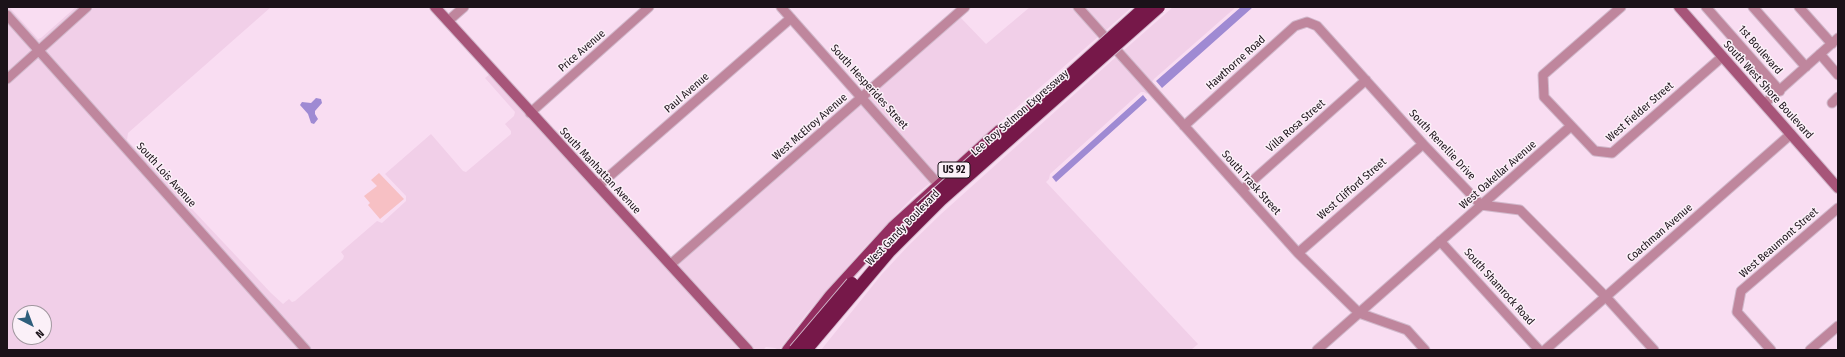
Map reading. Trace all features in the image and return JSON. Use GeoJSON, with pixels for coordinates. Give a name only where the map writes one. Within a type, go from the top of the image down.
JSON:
{"type":"FeatureCollection","features":[{"type":"Feature","properties":{"kind":"highway","name":"Lee Roy Selmon Expressway"},"geometry":{"type":"LineString","coordinates":[[795,350],[883,247],[935,194],[1146,7]]}},
{"type":"Feature","properties":{"kind":"highway","name":"Lee Roy Selmon Expressway"},"geometry":{"type":"LineString","coordinates":[[806,350],[879,263],[930,210],[1159,7]]}},
{"type":"Feature","properties":{"kind":"main road","name":"West Gandy Boulevard"},"geometry":{"type":"LineString","coordinates":[[787,350],[830,295],[900,219],[1139,7]]}},
{"type":"Feature","properties":{"kind":"main road"},"geometry":{"type":"LineString","coordinates":[[1117,51],[1116,36],[1146,7]]}},
{"type":"Feature","properties":{"kind":"main road","name":"West Gandy Boulevard"},"geometry":{"type":"LineString","coordinates":[[813,350],[884,263],[921,225],[1167,7]]}},
{"type":"Feature","properties":{"kind":"main road"},"geometry":{"type":"LineString","coordinates":[[1050,110],[1053,102],[1103,58],[1108,48],[1105,37]]}},
{"type":"Feature","properties":{"kind":"main road"},"geometry":{"type":"LineString","coordinates":[[921,225],[921,214],[925,206],[985,152],[1003,127]]}},
{"type":"Feature","properties":{"kind":"main road"},"geometry":{"type":"LineString","coordinates":[[795,350],[839,293],[890,236],[900,219]]}},
{"type":"Feature","properties":{"kind":"street"},"geometry":{"type":"LineString","coordinates":[[7,79],[87,7]]}},
{"type":"Feature","properties":{"kind":"street","name":"South Manhattan Avenue"},"geometry":{"type":"LineString","coordinates":[[435,7],[530,113],[748,350]]}},
{"type":"Feature","properties":{"kind":"street"},"geometry":{"type":"LineString","coordinates":[[448,21],[464,7]]}},
{"type":"Feature","properties":{"kind":"street","name":"Price Avenue"},"geometry":{"type":"LineString","coordinates":[[530,113],[650,7]]}},
{"type":"Feature","properties":{"kind":"street","name":"South Hesperides Street"},"geometry":{"type":"LineString","coordinates":[[781,7],[938,184]]}},
{"type":"Feature","properties":{"kind":"street","name":"West McElroy Avenue"},"geometry":{"type":"LineString","coordinates":[[670,264],[965,7]]}},
{"type":"Feature","properties":{"kind":"street","name":"South Trask Street"},"geometry":{"type":"LineString","coordinates":[[1078,7],[1298,253],[1359,313],[1407,330],[1425,350]]}},
{"type":"Feature","properties":{"kind":"street"},"geometry":{"type":"LineString","coordinates":[[1571,126],[1544,97],[1543,76],[1621,7]]}},
{"type":"Feature","properties":{"kind":"street","name":"South West Shore Boulevard"},"geometry":{"type":"LineString","coordinates":[[1679,7],[1838,188]]}},
{"type":"Feature","properties":{"kind":"street","name":"1st Boulevard"},"geometry":{"type":"LineString","coordinates":[[1706,7],[1778,93]]}},
{"type":"Feature","properties":{"kind":"street"},"geometry":{"type":"LineString","coordinates":[[1753,7],[1806,67]]}},
{"type":"Feature","properties":{"kind":"street"},"geometry":{"type":"LineString","coordinates":[[1764,104],[1835,41],[1799,7]]}},
{"type":"Feature","properties":{"kind":"street","name":"South Lois Avenue"},"geometry":{"type":"LineString","coordinates":[[7,15],[306,350]]}},
{"type":"Feature","properties":{"kind":"street","name":"Paul Avenue"},"geometry":{"type":"LineString","coordinates":[[598,186],[791,18]]}},
{"type":"Feature","properties":{"kind":"street","name":"South Renellie Drive"},"geometry":{"type":"LineString","coordinates":[[1307,22],[1317,26],[1422,144],[1481,205]]}},
{"type":"Feature","properties":{"kind":"street","name":"Hawthorne Road"},"geometry":{"type":"LineString","coordinates":[[1184,126],[1295,26],[1307,22]]}},
{"type":"Feature","properties":{"kind":"street"},"geometry":{"type":"LineString","coordinates":[[1820,54],[1838,75]]}},
{"type":"Feature","properties":{"kind":"street","name":"West Fielder Street"},"geometry":{"type":"LineString","coordinates":[[1571,126],[1595,151],[1612,153],[1722,57]]}},
{"type":"Feature","properties":{"kind":"street","name":"Villa Rosa Street"},"geometry":{"type":"LineString","coordinates":[[1242,190],[1366,80]]}},
{"type":"Feature","properties":{"kind":"street","name":"West Oakellar Avenue"},"geometry":{"type":"LineString","coordinates":[[1317,350],[1571,126]]}},
{"type":"Feature","properties":{"kind":"street","name":"Coachman Avenue"},"geometry":{"type":"LineString","coordinates":[[1545,350],[1791,134]]}},
{"type":"Feature","properties":{"kind":"street","name":"West Clifford Street"},"geometry":{"type":"LineString","coordinates":[[1298,253],[1422,144]]}},
{"type":"Feature","properties":{"kind":"street"},"geometry":{"type":"LineString","coordinates":[[1481,205],[1520,210],[1606,297],[1654,350]]}},
{"type":"Feature","properties":{"kind":"street","name":"West Beaumont Street"},"geometry":{"type":"LineString","coordinates":[[1771,350],[1737,312],[1742,291],[1838,208]]}},
{"type":"Feature","properties":{"kind":"street","name":"South Shamrock Road"},"geometry":{"type":"LineString","coordinates":[[1440,241],[1539,350]]}},
{"type":"Feature","properties":{"kind":"street"},"geometry":{"type":"LineString","coordinates":[[1810,350],[1838,326]]}},
{"type":"Feature","properties":{"kind":"shaded area"},"geometry":{"type":"Polygon","coordinates":[[[7,7],[9,7],[38,39],[76,7],[81,7],[38,44],[7,10],[7,7]]]}},
{"type":"Feature","properties":{"kind":"shaded area"},"geometry":{"type":"Polygon","coordinates":[[[94,7],[271,7],[128,133],[127,140],[283,304],[289,299],[292,302],[295,301],[343,259],[344,256],[341,252],[377,221],[382,223],[406,201],[406,196],[385,174],[431,134],[463,171],[466,172],[511,134],[511,131],[505,124],[514,116],[515,112],[485,78],[490,74],[742,350],[312,350],[44,51],[94,7]]]}},
{"type":"Feature","properties":{"kind":"shaded area"},"geometry":{"type":"Polygon","coordinates":[[[1030,7],[1073,7],[1099,36],[937,177],[868,98],[960,17],[986,44],[1030,7]]]}},
{"type":"Feature","properties":{"kind":"shaded area"},"geometry":{"type":"Polygon","coordinates":[[[1083,7],[1132,7],[1105,31],[1083,7]]]}},
{"type":"Feature","properties":{"kind":"shaded area"},"geometry":{"type":"Polygon","coordinates":[[[1173,7],[1236,7],[1154,79],[1152,82],[1156,86],[1155,87],[1123,51],[1173,7]]]}},
{"type":"Feature","properties":{"kind":"shaded area"},"geometry":{"type":"Polygon","coordinates":[[[1241,7],[1253,7],[1162,88],[1156,81],[1241,7]]]}},
{"type":"Feature","properties":{"kind":"shaded area"},"geometry":{"type":"Polygon","coordinates":[[[7,21],[33,50],[7,73],[7,21]]]}},
{"type":"Feature","properties":{"kind":"shaded area"},"geometry":{"type":"Polygon","coordinates":[[[38,56],[301,350],[7,350],[7,85],[38,56]]]}},
{"type":"Feature","properties":{"kind":"shaded area"},"geometry":{"type":"Polygon","coordinates":[[[1117,56],[1149,92],[1147,94],[1141,92],[1050,174],[1049,179],[1046,182],[1198,344],[1191,350],[821,350],[882,274],[908,246],[941,214],[1117,56]]]}},
{"type":"Feature","properties":{"kind":"shaded area"},"geometry":{"type":"Polygon","coordinates":[[[1143,95],[1147,100],[1056,182],[1052,177],[1143,95]]]}},
{"type":"Feature","properties":{"kind":"shaded area"},"geometry":{"type":"Polygon","coordinates":[[[316,98],[321,99],[322,103],[315,111],[318,119],[314,124],[311,123],[308,114],[300,105],[302,102],[311,103],[316,98]]]}},
{"type":"Feature","properties":{"kind":"shaded area"},"geometry":{"type":"Polygon","coordinates":[[[862,104],[931,182],[913,197],[863,249],[807,313],[779,350],[766,347],[763,350],[753,350],[676,265],[862,104]]]}},
{"type":"Feature","properties":{"kind":"shaded area"},"geometry":{"type":"Polygon","coordinates":[[[379,173],[404,199],[380,219],[368,205],[370,203],[364,196],[377,186],[371,180],[379,173]]]}}]}
